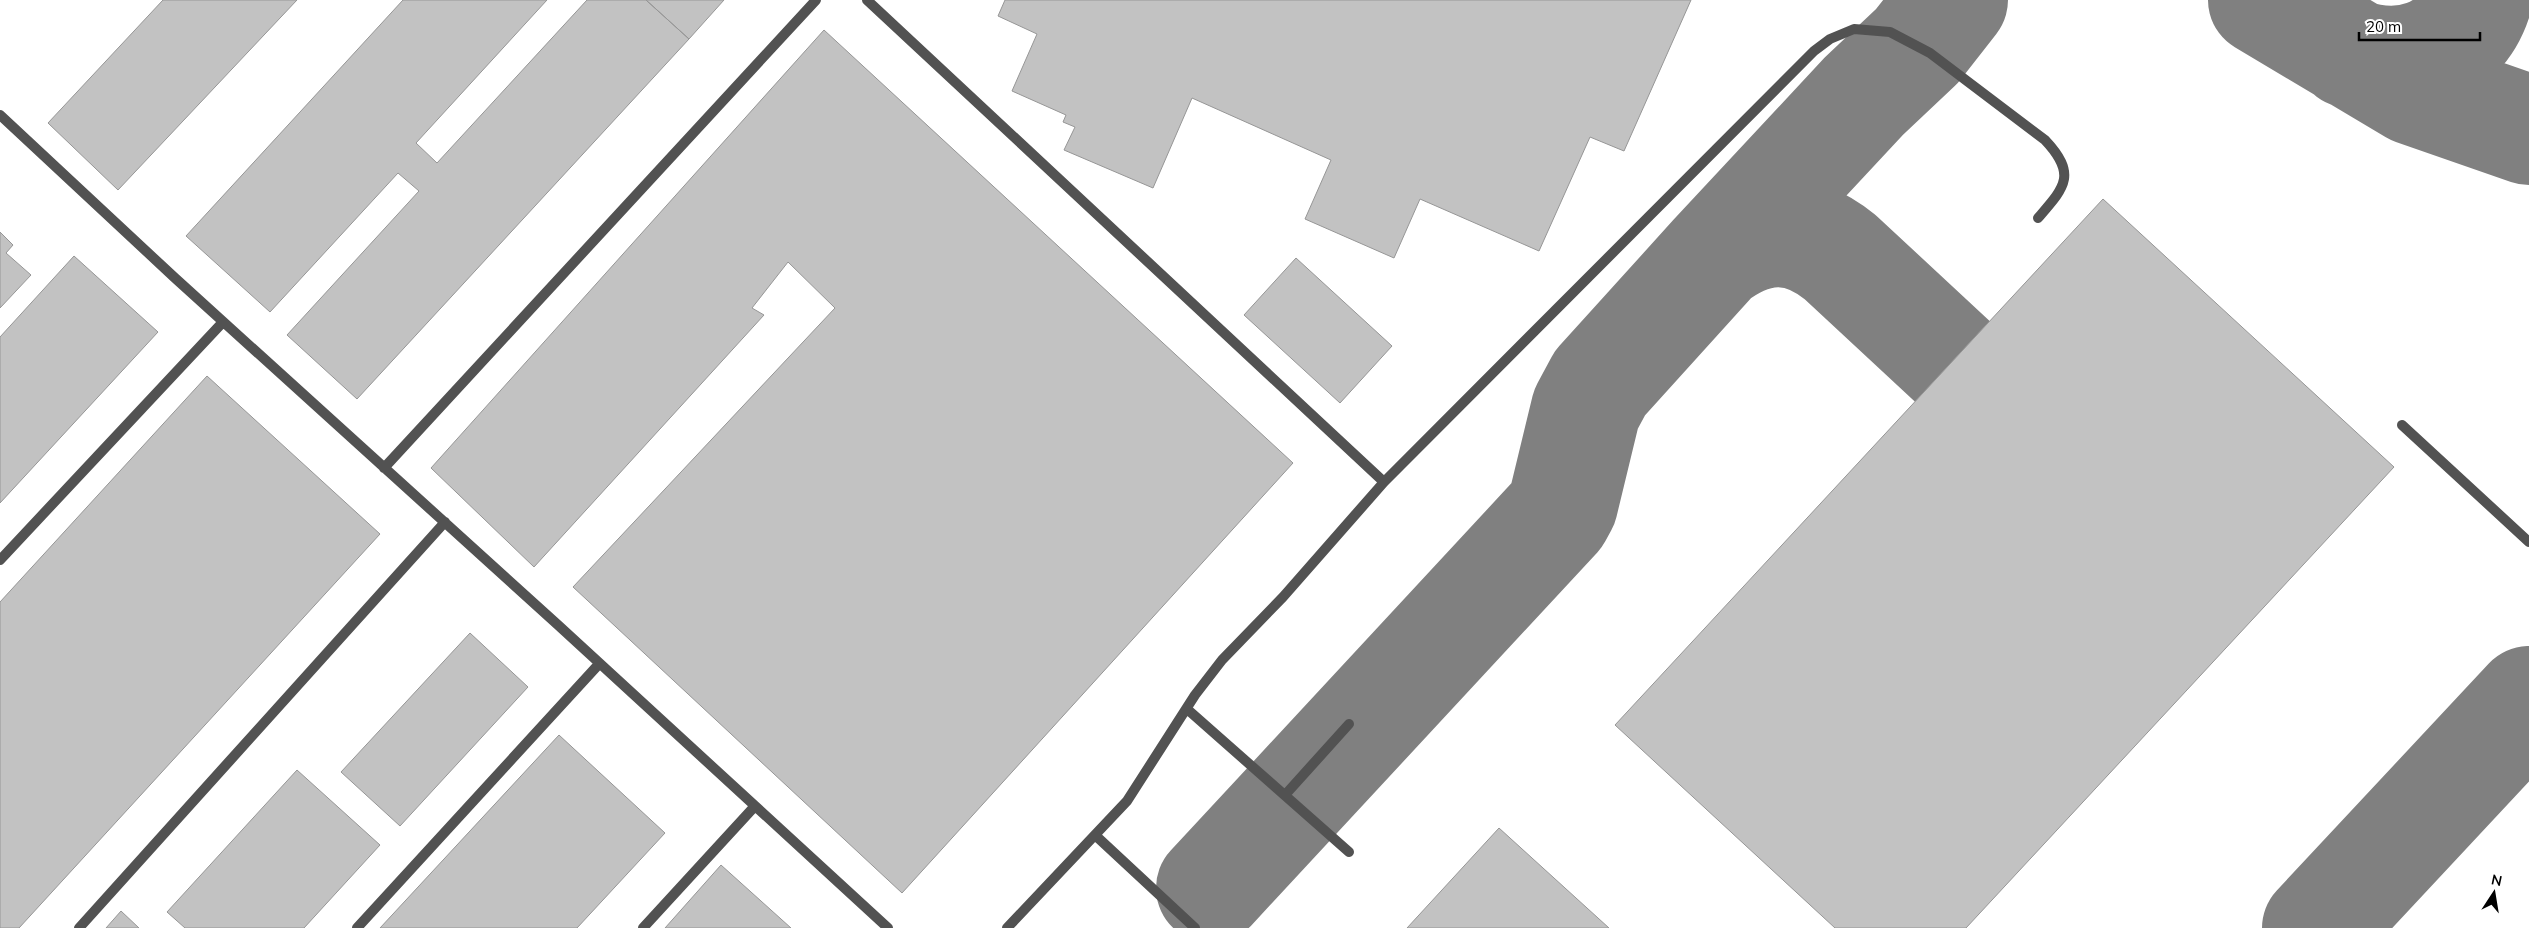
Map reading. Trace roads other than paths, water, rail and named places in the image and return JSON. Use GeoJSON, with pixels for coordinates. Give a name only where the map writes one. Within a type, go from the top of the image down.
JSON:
{"type":"FeatureCollection","features":[{"type":"Feature","properties":{"kind":"lane"},"geometry":{"type":"LineString","coordinates":[[384,468],[816,0]]}},
{"type":"Feature","properties":{"kind":"lane"},"geometry":{"type":"LineString","coordinates":[[867,0],[1384,482]]}},
{"type":"Feature","properties":{"kind":"lane"},"geometry":{"type":"LineString","coordinates":[[1006,928],[1127,801],[1187,709],[1222,660],[1284,598],[1384,482],[1814,50],[1841,34],[1854,29],[1872,29],[1890,32],[1907,39],[1930,53],[2045,140],[2056,152],[2062,166],[2064,182],[2062,190],[2038,218]]}},
{"type":"Feature","properties":{"kind":"lane"},"geometry":{"type":"LineString","coordinates":[[0,114],[223,322],[445,522],[888,928]]}},
{"type":"Feature","properties":{"kind":"lane"},"geometry":{"type":"LineString","coordinates":[[0,560],[223,322]]}},
{"type":"Feature","properties":{"kind":"lane"},"geometry":{"type":"LineString","coordinates":[[2402,425],[2529,542]]}},
{"type":"Feature","properties":{"kind":"lane"},"geometry":{"type":"LineString","coordinates":[[79,928],[445,522]]}},
{"type":"Feature","properties":{"kind":"lane"},"geometry":{"type":"LineString","coordinates":[[357,928],[598,664]]}},
{"type":"Feature","properties":{"kind":"lane"},"geometry":{"type":"LineString","coordinates":[[1187,709],[1349,852]]}},
{"type":"Feature","properties":{"kind":"lane"},"geometry":{"type":"LineString","coordinates":[[1285,795],[1349,724]]}},
{"type":"Feature","properties":{"kind":"lane"},"geometry":{"type":"LineString","coordinates":[[643,928],[755,806]]}},
{"type":"Feature","properties":{"kind":"lane"},"geometry":{"type":"LineString","coordinates":[[1095,835],[1195,928]]}}]}
